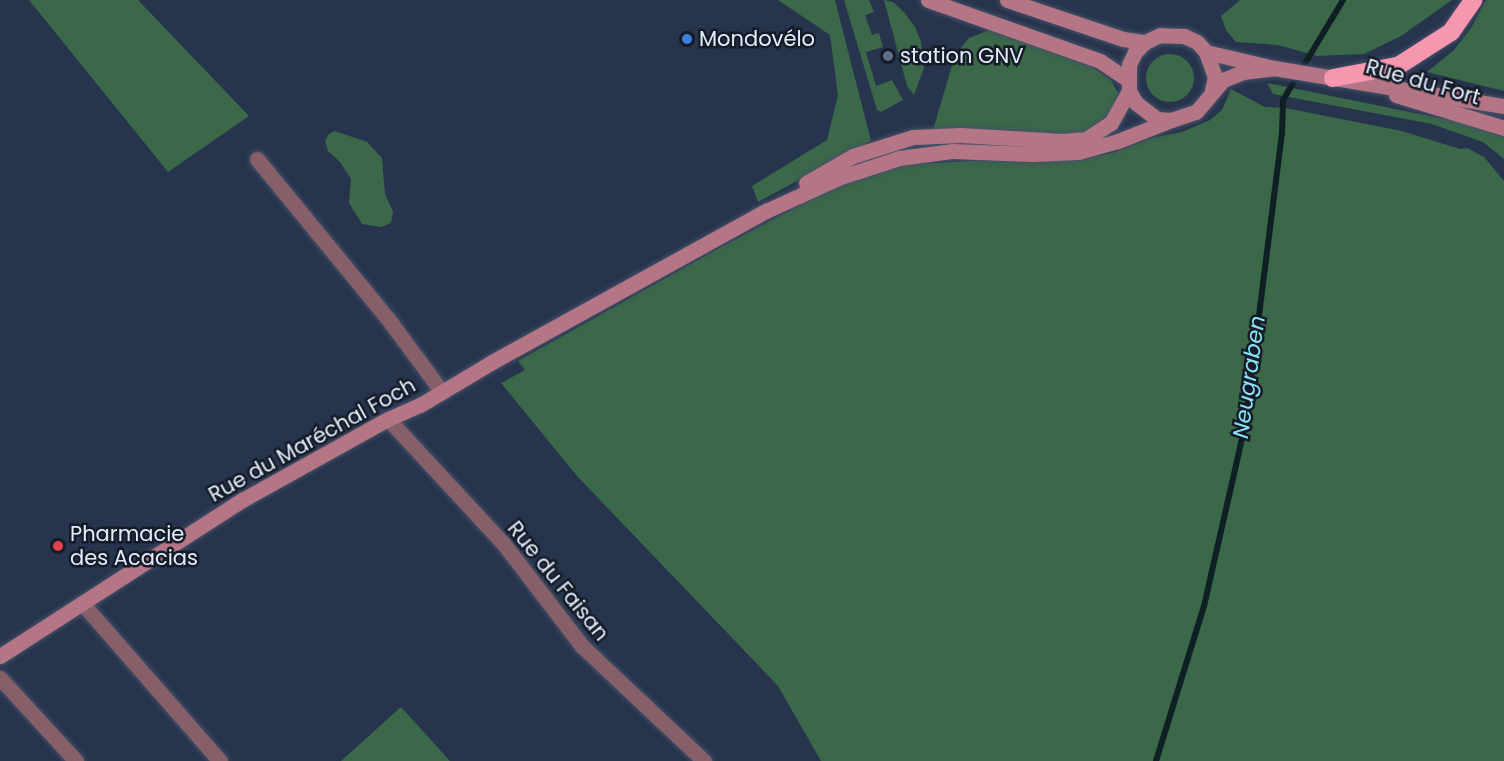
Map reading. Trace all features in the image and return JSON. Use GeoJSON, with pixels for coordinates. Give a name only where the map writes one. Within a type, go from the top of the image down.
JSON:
{"type":"FeatureCollection","features":[{"type":"Feature","properties":{"kind":"highway"},"geometry":{"type":"LineString","coordinates":[[1331,77],[1398,66],[1451,32],[1473,0]]}},
{"type":"Feature","properties":{"kind":"main road"},"geometry":{"type":"LineString","coordinates":[[928,0],[1100,61],[1128,85],[1146,113],[1158,119],[1171,120]]}},
{"type":"Feature","properties":{"kind":"main road","name":"Rue du Fort"},"geometry":{"type":"LineString","coordinates":[[1007,0],[1123,39],[1145,42],[1157,36],[1184,36],[1197,42],[1206,52],[1274,68],[1504,106]]}},
{"type":"Feature","properties":{"kind":"main road"},"geometry":{"type":"LineString","coordinates":[[1128,85],[1129,65],[1145,42]]}},
{"type":"Feature","properties":{"kind":"main road"},"geometry":{"type":"LineString","coordinates":[[1206,52],[1215,77],[1212,90]]}},
{"type":"Feature","properties":{"kind":"main road","name":"Rue du Fort"},"geometry":{"type":"LineString","coordinates":[[1171,120],[1197,112],[1218,83],[1233,76],[1274,68]]}},
{"type":"Feature","properties":{"kind":"main road","name":"Rue du Fort"},"geometry":{"type":"LineString","coordinates":[[1331,77],[1504,128]]}},
{"type":"Feature","properties":{"kind":"main road","name":"Rue du Maréchal Foch"},"geometry":{"type":"LineString","coordinates":[[766,211],[787,195],[853,156],[905,139],[961,135],[1010,136],[1062,141],[1086,139],[1111,123],[1128,85]]}},
{"type":"Feature","properties":{"kind":"main road","name":"Rue du Maréchal Foch"},"geometry":{"type":"LineString","coordinates":[[0,656],[244,499],[766,211],[838,178],[899,158],[951,151],[1032,154],[1078,152],[1118,141],[1171,120]]}},
{"type":"Feature","properties":{"kind":"street","name":"Rue du Maréchal Foch"},"geometry":{"type":"LineString","coordinates":[[257,159],[391,323],[441,392]]}},
{"type":"Feature","properties":{"kind":"street","name":"Rue du Faisan"},"geometry":{"type":"LineString","coordinates":[[388,419],[503,543],[582,646],[704,761]]}},
{"type":"Feature","properties":{"kind":"street"},"geometry":{"type":"LineString","coordinates":[[82,603],[220,761]]}},
{"type":"Feature","properties":{"kind":"street"},"geometry":{"type":"LineString","coordinates":[[0,678],[76,761]]}},
{"type":"Feature","properties":{"kind":"green space"},"geometry":{"type":"Polygon","coordinates":[[[29,0],[138,0],[249,116],[168,172],[29,0]]]}},
{"type":"Feature","properties":{"kind":"green space"},"geometry":{"type":"Polygon","coordinates":[[[778,0],[835,0],[871,141],[758,202],[752,186],[827,140],[838,95],[830,35],[778,0]]]}},
{"type":"Feature","properties":{"kind":"green space"},"geometry":{"type":"Polygon","coordinates":[[[844,0],[869,0],[874,12],[865,15],[872,35],[879,33],[883,47],[866,52],[876,86],[892,80],[903,100],[881,112],[877,110],[844,0]]]}},
{"type":"Feature","properties":{"kind":"green space"},"geometry":{"type":"Polygon","coordinates":[[[884,0],[893,2],[904,12],[915,27],[921,42],[924,68],[914,95],[907,86],[884,0]]]}},
{"type":"Feature","properties":{"kind":"green space"},"geometry":{"type":"Polygon","coordinates":[[[1240,0],[1452,0],[1401,36],[1364,54],[1317,56],[1278,45],[1236,42],[1226,30],[1221,16],[1240,0]]]}},
{"type":"Feature","properties":{"kind":"green space"},"geometry":{"type":"Polygon","coordinates":[[[1486,0],[1504,0],[1504,91],[1427,72],[1454,50],[1471,28],[1486,0]]]}},
{"type":"Feature","properties":{"kind":"green space"},"geometry":{"type":"Polygon","coordinates":[[[992,29],[1010,33],[1092,67],[1111,80],[1118,93],[1113,110],[1097,130],[1078,135],[933,130],[955,55],[969,38],[992,29]]]}},
{"type":"Feature","properties":{"kind":"green space"},"geometry":{"type":"Polygon","coordinates":[[[1165,54],[1175,54],[1187,61],[1194,73],[1194,83],[1187,95],[1175,102],[1165,102],[1150,91],[1146,83],[1146,73],[1157,58],[1165,54]]]}},
{"type":"Feature","properties":{"kind":"green space"},"geometry":{"type":"Polygon","coordinates":[[[1267,83],[1459,122],[1504,137],[1504,159],[1483,142],[1432,124],[1273,94],[1267,83]]]}},
{"type":"Feature","properties":{"kind":"green space"},"geometry":{"type":"Polygon","coordinates":[[[1231,89],[1265,107],[1285,108],[1402,131],[1460,149],[1467,148],[1484,157],[1504,181],[1504,761],[821,761],[778,686],[577,476],[501,383],[525,370],[518,361],[721,247],[821,194],[875,172],[914,164],[992,160],[1071,160],[1112,153],[1152,138],[1182,132],[1210,120],[1222,110],[1231,89]]]}},
{"type":"Feature","properties":{"kind":"green space"},"geometry":{"type":"Polygon","coordinates":[[[335,131],[367,142],[382,158],[385,194],[393,212],[391,223],[381,227],[362,224],[349,203],[351,179],[340,162],[328,151],[325,141],[329,134],[335,131]]]}},
{"type":"Feature","properties":{"kind":"green space"},"geometry":{"type":"Polygon","coordinates":[[[401,707],[450,761],[341,761],[401,707]]]}},
{"type":"Feature","properties":{"kind":"waterway","name":"Neugraben"},"geometry":{"type":"LineString","coordinates":[[1156,761],[1204,606],[1245,426],[1282,133],[1283,100],[1343,0]]}},
{"type":"Feature","properties":{"kind":"place","name":"Mondovélo"},"geometry":{"type":"Point","coordinates":[687,39]}},
{"type":"Feature","properties":{"kind":"place","name":"station GNV"},"geometry":{"type":"Point","coordinates":[888,56]}},
{"type":"Feature","properties":{"kind":"place","name":"Pharmacie des Acacias"},"geometry":{"type":"Point","coordinates":[58,546]}}]}
